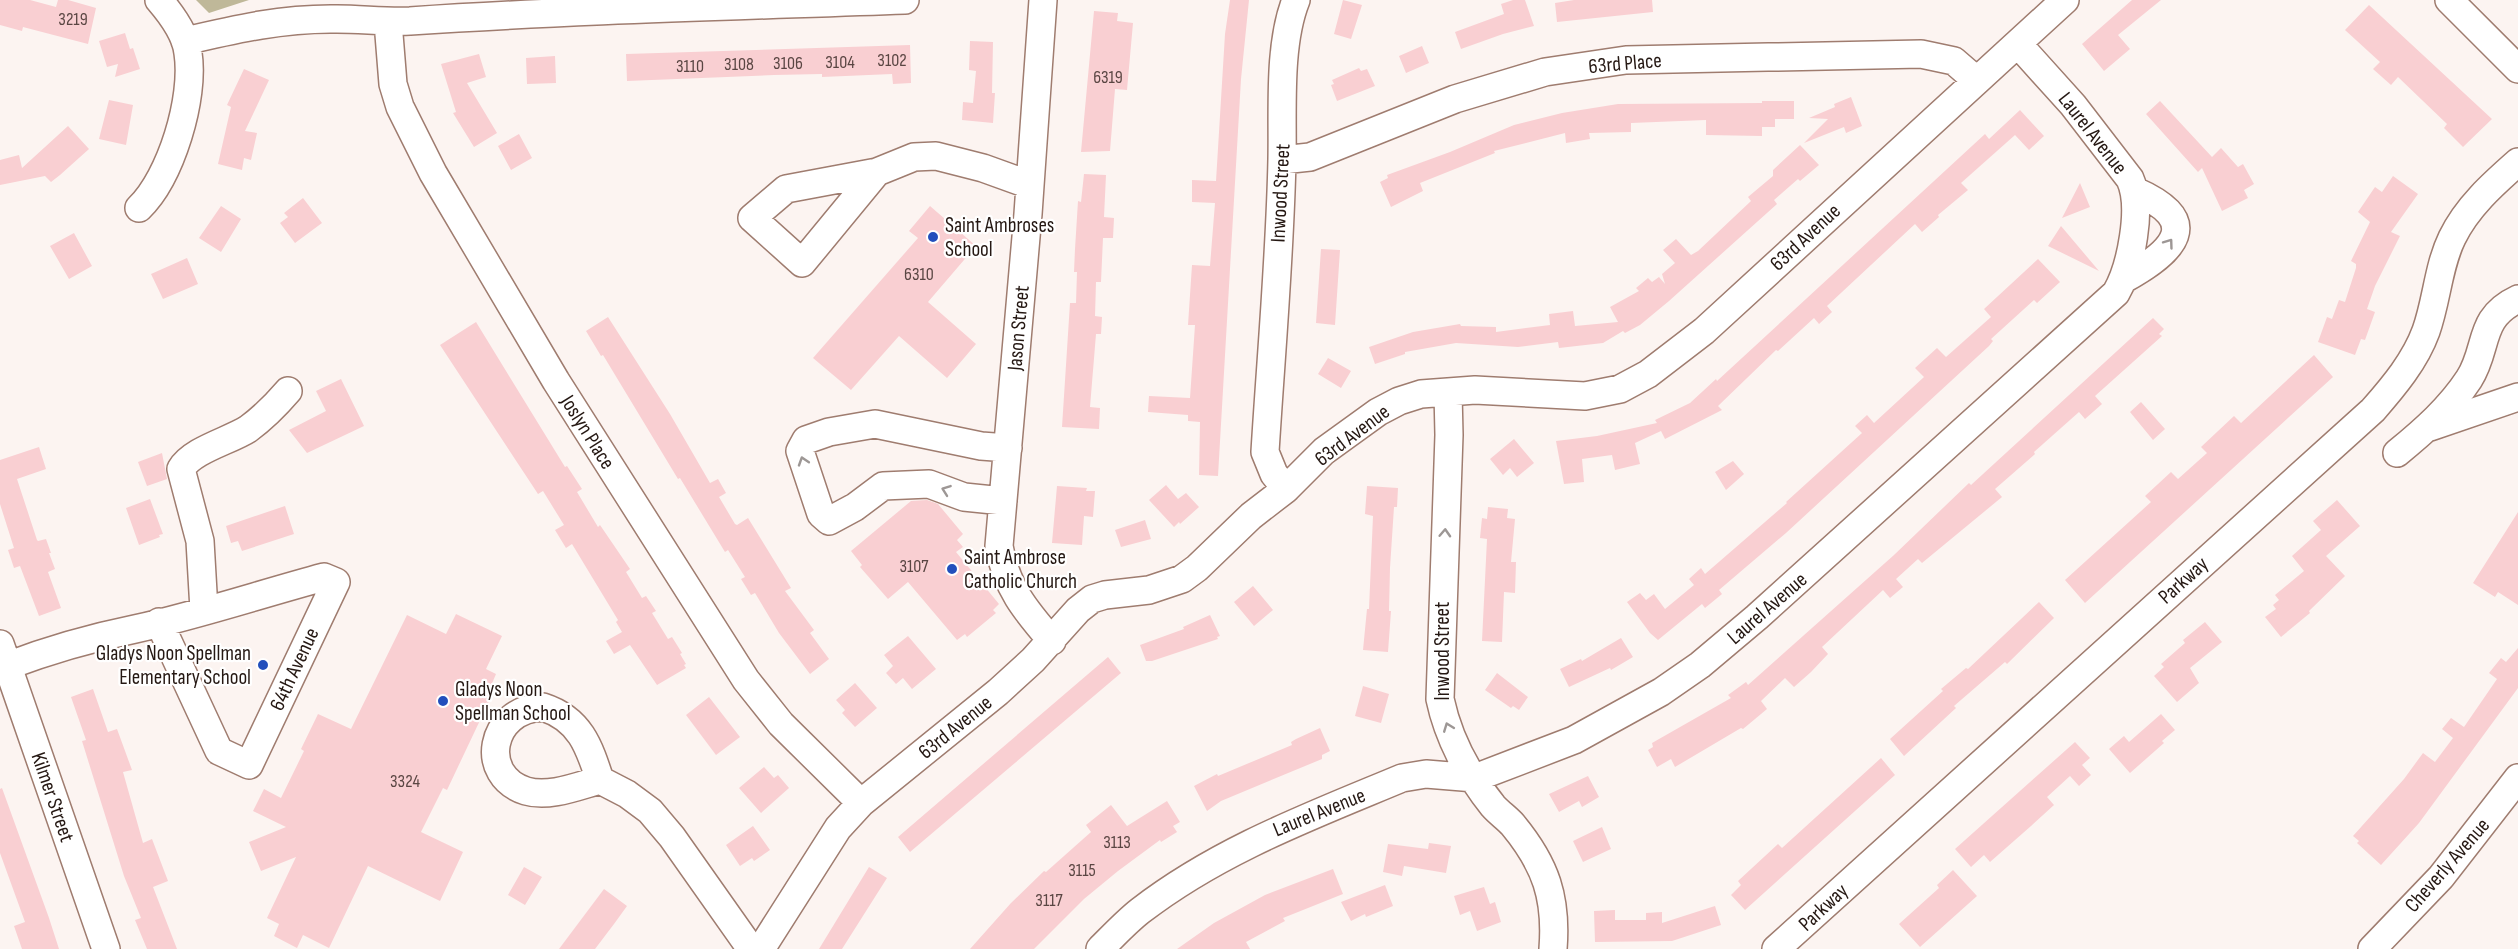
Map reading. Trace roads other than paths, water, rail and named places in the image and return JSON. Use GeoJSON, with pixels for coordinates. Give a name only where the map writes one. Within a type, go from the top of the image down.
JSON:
{"type":"FeatureCollection","features":[{"type":"Feature","properties":{"kind":"street"},"geometry":{"type":"LineString","coordinates":[[138,208],[156,189],[166,171],[178,135],[186,99],[189,65],[185,41],[175,21],[159,0]]}},
{"type":"Feature","properties":{"kind":"street"},"geometry":{"type":"LineString","coordinates":[[185,41],[247,26],[292,21],[337,19],[388,22],[672,7],[905,0]]}},
{"type":"Feature","properties":{"kind":"street","name":"Jason Street"},"geometry":{"type":"LineString","coordinates":[[1043,0],[1030,185],[999,546],[1002,568],[1012,590],[1025,610],[1052,640]]}},
{"type":"Feature","properties":{"kind":"street","name":"Inwood Street"},"geometry":{"type":"LineString","coordinates":[[1286,489],[1274,474],[1265,452],[1282,160],[1282,99],[1287,43],[1296,0]]}},
{"type":"Feature","properties":{"kind":"street","name":"63rd Avenue"},"geometry":{"type":"LineString","coordinates":[[761,949],[832,836],[861,803],[998,692],[1052,640],[1078,610],[1092,600],[1105,595],[1149,590],[1182,579],[1197,568],[1251,516],[1286,489],[1324,451],[1378,412],[1399,401],[1421,394],[1475,390],[1585,396],[1620,389],[1648,374],[1704,331],[2065,0]]}},
{"type":"Feature","properties":{"kind":"street"},"geometry":{"type":"LineString","coordinates":[[2449,0],[2518,69]]}},
{"type":"Feature","properties":{"kind":"street","name":"Joslyn Place"},"geometry":{"type":"LineString","coordinates":[[388,22],[393,84],[400,107],[413,135],[457,216],[556,381],[746,680],[781,724],[861,803]]}},
{"type":"Feature","properties":{"kind":"street","name":"Laurel Avenue"},"geometry":{"type":"LineString","coordinates":[[1100,949],[1139,912],[1200,871],[1261,837],[1402,778],[1426,774],[1475,778],[1532,757],[1595,729],[1661,692],[1700,665],[1811,569],[2116,293],[2124,279],[2130,260],[2135,191],[2130,179],[2073,105],[2018,44]]}},
{"type":"Feature","properties":{"kind":"street","name":"63rd Place"},"geometry":{"type":"LineString","coordinates":[[1282,160],[1310,157],[1455,99],[1508,81],[1545,72],[1626,60],[1921,54],[1954,61],[1976,80]]}},
{"type":"Feature","properties":{"kind":"street"},"geometry":{"type":"LineString","coordinates":[[877,172],[914,157],[936,156],[983,168],[1030,185]]}},
{"type":"Feature","properties":{"kind":"street","name":"Parkway"},"geometry":{"type":"LineString","coordinates":[[1776,949],[2373,410],[2393,387],[2419,349],[2427,329],[2437,282],[2451,240],[2467,212],[2518,162]]}},
{"type":"Feature","properties":{"kind":"street"},"geometry":{"type":"LineString","coordinates":[[2124,279],[2150,263],[2169,246],[2175,237],[2176,222],[2172,214],[2152,198],[2135,191]]}},
{"type":"Feature","properties":{"kind":"street"},"geometry":{"type":"LineString","coordinates":[[2397,453],[2429,427],[2470,378],[2491,321],[2503,306],[2518,299]]}},
{"type":"Feature","properties":{"kind":"street"},"geometry":{"type":"LineString","coordinates":[[204,610],[201,541],[181,469],[185,462],[247,429],[275,407],[288,391]]}},
{"type":"Feature","properties":{"kind":"street","name":"Inwood Street"},"geometry":{"type":"LineString","coordinates":[[1448,392],[1449,435],[1440,699],[1445,723],[1458,750],[1495,807],[1525,841],[1539,863],[1554,904],[1553,949]]}},
{"type":"Feature","properties":{"kind":"street"},"geometry":{"type":"LineString","coordinates":[[2429,427],[2518,397]]}},
{"type":"Feature","properties":{"kind":"street"},"geometry":{"type":"LineString","coordinates":[[1003,501],[964,497],[929,484],[883,486],[855,507],[829,520],[821,514],[800,451],[806,440],[829,432],[875,424],[981,446],[1008,448]]}},
{"type":"Feature","properties":{"kind":"street","name":"64th Avenue"},"geometry":{"type":"LineString","coordinates":[[4,655],[65,646],[324,577],[336,582],[249,765],[219,751],[159,622]]}},
{"type":"Feature","properties":{"kind":"street","name":"Kilmer Street"},"geometry":{"type":"LineString","coordinates":[[4,655],[106,949]]}},
{"type":"Feature","properties":{"kind":"street","name":"Cheverly Avenue"},"geometry":{"type":"LineString","coordinates":[[2373,949],[2441,877],[2518,778]]}},
{"type":"Feature","properties":{"kind":"street"},"geometry":{"type":"LineString","coordinates":[[600,780],[627,795],[650,812],[672,837],[751,949]]}},
{"type":"Feature","properties":{"kind":"place","name":"Saint Ambroses School"},"geometry":{"type":"Point","coordinates":[933,237]}},
{"type":"Feature","properties":{"kind":"place","name":"Saint Ambrose Catholic Church"},"geometry":{"type":"Point","coordinates":[952,569]}},
{"type":"Feature","properties":{"kind":"place","name":"Gladys Noon Spellman Elementary School"},"geometry":{"type":"Point","coordinates":[263,665]}},
{"type":"Feature","properties":{"kind":"place","name":"Gladys Noon Spellman School"},"geometry":{"type":"Point","coordinates":[443,701]}}]}
